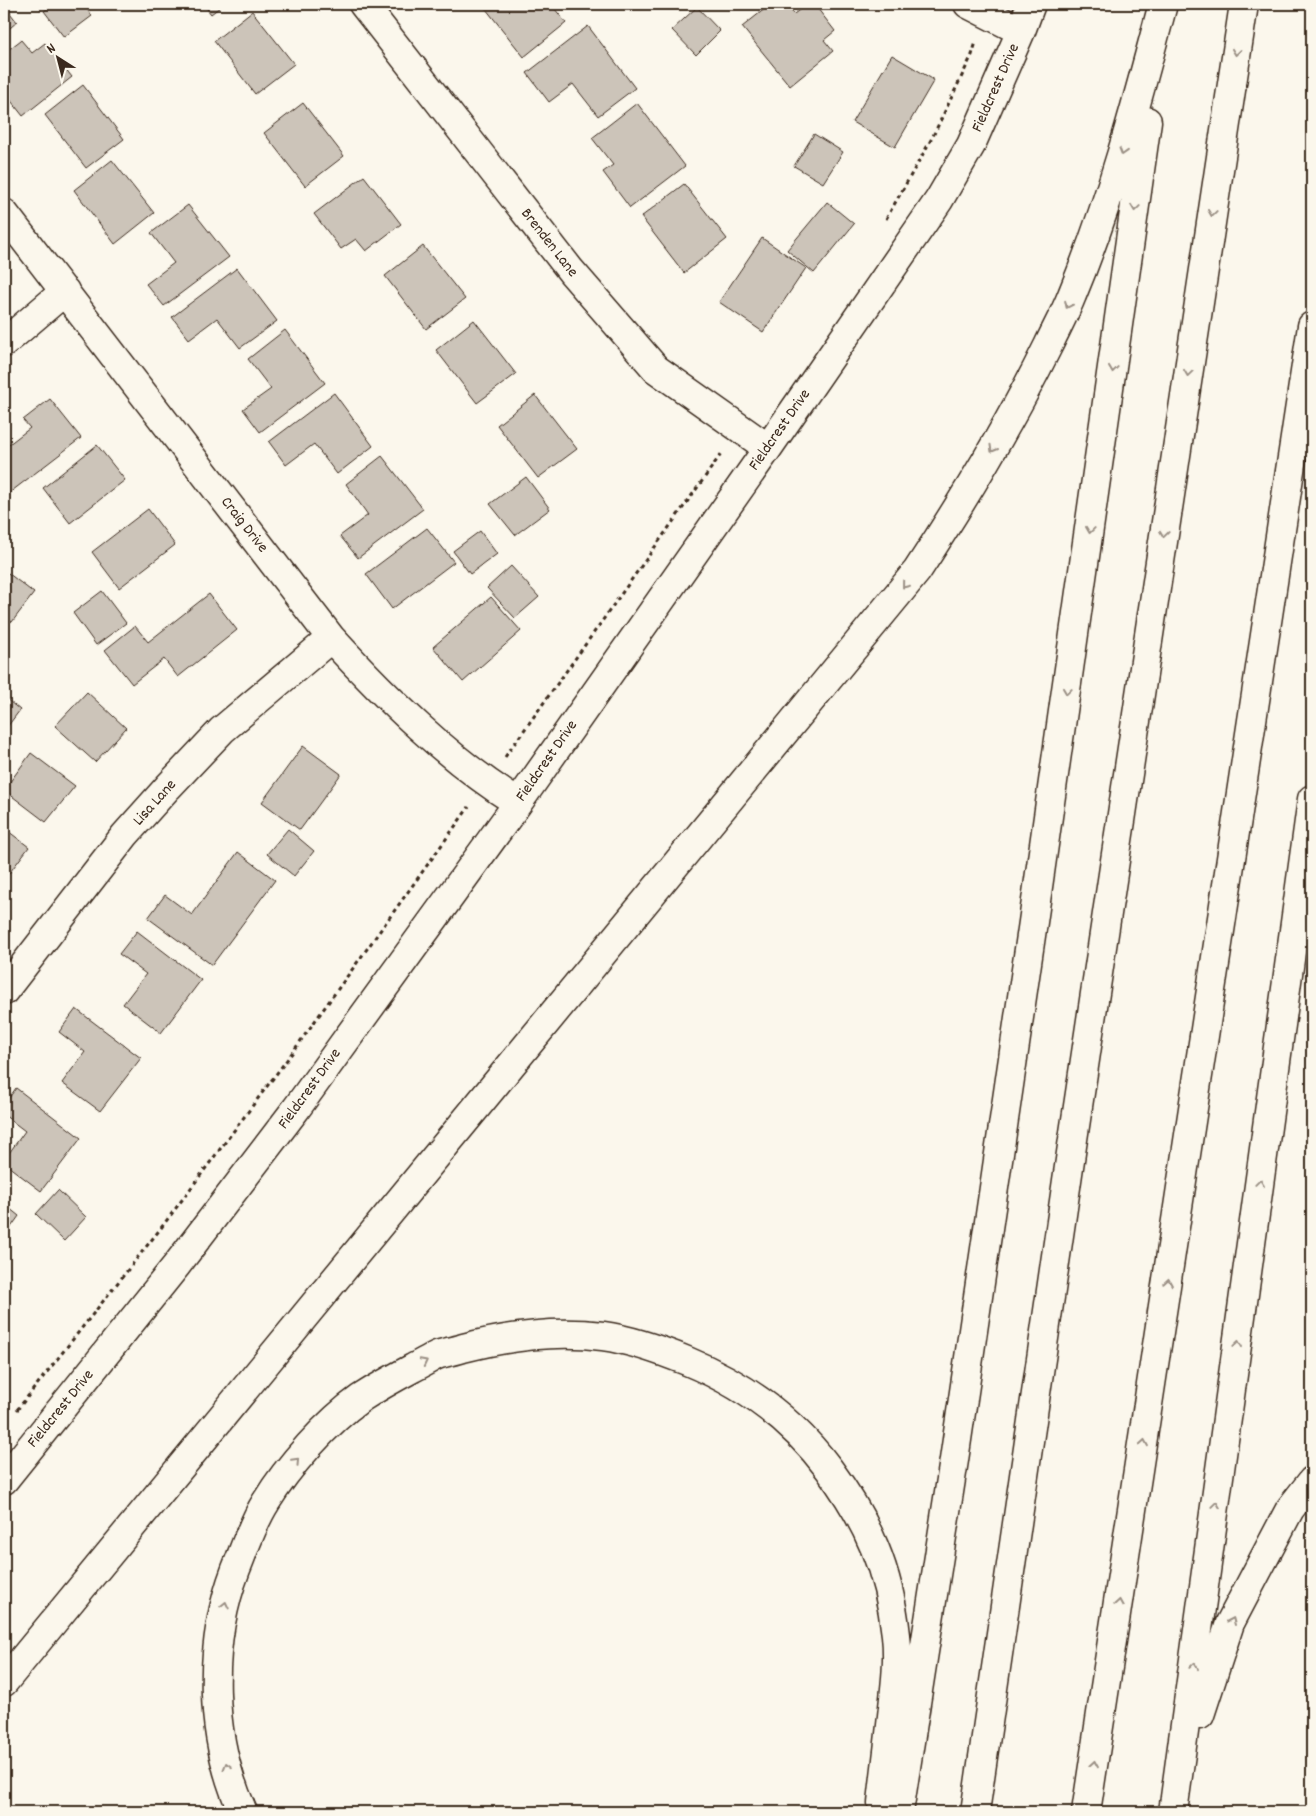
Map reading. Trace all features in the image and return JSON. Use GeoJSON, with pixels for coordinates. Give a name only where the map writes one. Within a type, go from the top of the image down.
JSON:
{"type":"FeatureCollection","features":[{"type":"Feature","properties":{"kind":"main road","name":"Brenden Lane"},"geometry":{"type":"LineString","coordinates":[[363,4],[570,271],[656,369],[768,448]]}},
{"type":"Feature","properties":{"kind":"main road","name":"Fieldcrest Drive"},"geometry":{"type":"LineString","coordinates":[[4,1480],[176,1266],[296,1109],[518,803],[768,448],[939,200],[971,145],[1031,4]]}},
{"type":"Feature","properties":{"kind":"main road"},"geometry":{"type":"LineString","coordinates":[[4,1682],[917,571],[967,494],[1024,396],[1072,296],[1124,151],[1164,4]]}},
{"type":"Feature","properties":{"kind":"main road"},"geometry":{"type":"LineString","coordinates":[[899,1812],[1035,913],[1164,4]]}},
{"type":"Feature","properties":{"kind":"main road"},"geometry":{"type":"LineString","coordinates":[[974,1812],[1244,4]]}},
{"type":"Feature","properties":{"kind":"main road"},"geometry":{"type":"LineString","coordinates":[[977,8],[1021,31]]}},
{"type":"Feature","properties":{"kind":"main road","name":"Craig Drive"},"geometry":{"type":"LineString","coordinates":[[4,213],[331,638],[408,717],[487,784],[518,803]]}},
{"type":"Feature","properties":{"kind":"main road"},"geometry":{"type":"LineString","coordinates":[[4,343],[65,291]]}},
{"type":"Feature","properties":{"kind":"main road"},"geometry":{"type":"LineString","coordinates":[[1086,1812],[1312,326]]}},
{"type":"Feature","properties":{"kind":"main road","name":"Lisa Lane"},"geometry":{"type":"LineString","coordinates":[[4,991],[125,835],[168,788],[222,730],[331,638]]}},
{"type":"Feature","properties":{"kind":"main road"},"geometry":{"type":"LineString","coordinates":[[1174,1812],[1312,799]]}},
{"type":"Feature","properties":{"kind":"main road"},"geometry":{"type":"LineString","coordinates":[[243,1812],[236,1798],[222,1748],[216,1691],[218,1662],[222,1621],[230,1584],[248,1539],[265,1504],[290,1468],[322,1432],[358,1400],[392,1378],[437,1355],[477,1345],[520,1335],[570,1334],[604,1336],[665,1352],[711,1371],[738,1386],[769,1406],[796,1429],[848,1494],[872,1539],[884,1570],[897,1637],[897,1680],[882,1803],[884,1812]]}},
{"type":"Feature","properties":{"kind":"main road"},"geometry":{"type":"LineString","coordinates":[[1178,1783],[1230,1623],[1290,1509],[1312,1481]]}},
{"type":"Feature","properties":{"kind":"path"},"geometry":{"type":"LineString","coordinates":[[883,222],[932,138],[972,55],[977,8]]}},
{"type":"Feature","properties":{"kind":"path"},"geometry":{"type":"LineString","coordinates":[[16,1411],[167,1220],[292,1053],[487,784],[527,724],[740,427]]}},
{"type":"Feature","properties":{"kind":"building"},"geometry":{"type":"Polygon","coordinates":[[[54,4],[83,4],[92,16],[64,37],[44,11],[54,4]]]}},
{"type":"Feature","properties":{"kind":"building"},"geometry":{"type":"Polygon","coordinates":[[[203,4],[224,4],[211,14],[203,4]]]}},
{"type":"Feature","properties":{"kind":"building"},"geometry":{"type":"Polygon","coordinates":[[[482,4],[551,4],[566,23],[524,57],[482,4]]]}},
{"type":"Feature","properties":{"kind":"building"},"geometry":{"type":"Polygon","coordinates":[[[771,4],[785,4],[794,14],[807,4],[814,4],[835,31],[824,40],[833,51],[790,86],[742,27],[771,4]]]}},
{"type":"Feature","properties":{"kind":"building"},"geometry":{"type":"Polygon","coordinates":[[[4,5],[17,22],[4,33],[4,5]]]}},
{"type":"Feature","properties":{"kind":"building"},"geometry":{"type":"Polygon","coordinates":[[[697,7],[720,31],[696,55],[672,30],[697,7]]]}},
{"type":"Feature","properties":{"kind":"building"},"geometry":{"type":"Polygon","coordinates":[[[252,11],[294,64],[255,94],[214,41],[252,11]]]}},
{"type":"Feature","properties":{"kind":"building"},"geometry":{"type":"Polygon","coordinates":[[[588,26],[635,88],[598,116],[573,84],[549,102],[527,73],[588,26]]]}},
{"type":"Feature","properties":{"kind":"building"},"geometry":{"type":"Polygon","coordinates":[[[21,40],[32,53],[45,43],[72,77],[23,116],[4,92],[4,53],[21,40]]]}},
{"type":"Feature","properties":{"kind":"building"},"geometry":{"type":"Polygon","coordinates":[[[892,55],[934,80],[895,147],[852,122],[892,55]]]}},
{"type":"Feature","properties":{"kind":"building"},"geometry":{"type":"Polygon","coordinates":[[[83,85],[124,139],[86,168],[45,115],[83,85]]]}},
{"type":"Feature","properties":{"kind":"building"},"geometry":{"type":"Polygon","coordinates":[[[303,103],[344,156],[305,186],[264,133],[303,103]]]}},
{"type":"Feature","properties":{"kind":"building"},"geometry":{"type":"Polygon","coordinates":[[[637,103],[685,166],[630,208],[603,172],[613,165],[592,138],[637,103]]]}},
{"type":"Feature","properties":{"kind":"building"},"geometry":{"type":"Polygon","coordinates":[[[814,134],[843,152],[823,183],[794,166],[814,134]]]}},
{"type":"Feature","properties":{"kind":"building"},"geometry":{"type":"Polygon","coordinates":[[[112,160],[154,213],[115,244],[74,190],[112,160]]]}},
{"type":"Feature","properties":{"kind":"building"},"geometry":{"type":"Polygon","coordinates":[[[364,176],[401,224],[366,251],[356,239],[341,249],[314,214],[364,176]]]}},
{"type":"Feature","properties":{"kind":"building"},"geometry":{"type":"Polygon","coordinates":[[[684,184],[727,239],[684,273],[641,217],[684,184]]]}},
{"type":"Feature","properties":{"kind":"building"},"geometry":{"type":"Polygon","coordinates":[[[827,202],[854,224],[814,273],[787,250],[827,202]]]}},
{"type":"Feature","properties":{"kind":"building"},"geometry":{"type":"Polygon","coordinates":[[[188,205],[229,257],[164,306],[146,284],[174,263],[151,233],[188,205]]]}},
{"type":"Feature","properties":{"kind":"building"},"geometry":{"type":"Polygon","coordinates":[[[762,238],[806,268],[763,332],[719,302],[762,238]]]}},
{"type":"Feature","properties":{"kind":"building"},"geometry":{"type":"Polygon","coordinates":[[[423,246],[465,299],[426,329],[385,276],[423,246]]]}},
{"type":"Feature","properties":{"kind":"building"},"geometry":{"type":"Polygon","coordinates":[[[237,268],[277,321],[240,348],[217,318],[189,339],[172,317],[237,268]]]}},
{"type":"Feature","properties":{"kind":"building"},"geometry":{"type":"Polygon","coordinates":[[[474,320],[516,374],[477,403],[436,350],[474,320]]]}},
{"type":"Feature","properties":{"kind":"building"},"geometry":{"type":"Polygon","coordinates":[[[285,330],[325,383],[260,432],[243,409],[271,389],[248,359],[285,330]]]}},
{"type":"Feature","properties":{"kind":"building"},"geometry":{"type":"Polygon","coordinates":[[[334,393],[373,446],[337,474],[314,444],[286,465],[269,442],[334,393]]]}},
{"type":"Feature","properties":{"kind":"building"},"geometry":{"type":"Polygon","coordinates":[[[535,395],[577,449],[538,478],[497,425],[535,395]]]}},
{"type":"Feature","properties":{"kind":"building"},"geometry":{"type":"Polygon","coordinates":[[[50,399],[81,438],[4,497],[4,448],[30,428],[23,420],[50,399]]]}},
{"type":"Feature","properties":{"kind":"building"},"geometry":{"type":"Polygon","coordinates":[[[97,445],[125,480],[70,523],[43,488],[97,445]]]}},
{"type":"Feature","properties":{"kind":"building"},"geometry":{"type":"Polygon","coordinates":[[[382,456],[423,509],[358,558],[340,536],[368,515],[346,484],[382,456]]]}},
{"type":"Feature","properties":{"kind":"building"},"geometry":{"type":"Polygon","coordinates":[[[526,477],[550,509],[515,535],[490,504],[526,477]]]}},
{"type":"Feature","properties":{"kind":"building"},"geometry":{"type":"Polygon","coordinates":[[[148,509],[175,545],[119,588],[92,552],[148,509]]]}},
{"type":"Feature","properties":{"kind":"building"},"geometry":{"type":"Polygon","coordinates":[[[427,528],[454,562],[392,609],[366,574],[427,528]]]}},
{"type":"Feature","properties":{"kind":"building"},"geometry":{"type":"Polygon","coordinates":[[[480,531],[497,554],[470,574],[453,551],[480,531]]]}},
{"type":"Feature","properties":{"kind":"building"},"geometry":{"type":"Polygon","coordinates":[[[511,566],[539,597],[515,618],[487,588],[511,566]]]}},
{"type":"Feature","properties":{"kind":"building"},"geometry":{"type":"Polygon","coordinates":[[[4,570],[34,593],[12,622],[4,616],[4,570]]]}},
{"type":"Feature","properties":{"kind":"building"},"geometry":{"type":"Polygon","coordinates":[[[102,591],[126,623],[96,645],[73,613],[102,591]]]}},
{"type":"Feature","properties":{"kind":"building"},"geometry":{"type":"Polygon","coordinates":[[[209,594],[237,630],[178,677],[164,659],[132,684],[105,650],[135,626],[148,642],[209,594]]]}},
{"type":"Feature","properties":{"kind":"building"},"geometry":{"type":"Polygon","coordinates":[[[491,597],[521,631],[463,682],[433,647],[491,597]]]}},
{"type":"Feature","properties":{"kind":"building"},"geometry":{"type":"Polygon","coordinates":[[[87,692],[126,728],[95,762],[55,726],[87,692]]]}},
{"type":"Feature","properties":{"kind":"building"},"geometry":{"type":"Polygon","coordinates":[[[4,697],[20,710],[4,731],[4,697]]]}},
{"type":"Feature","properties":{"kind":"building"},"geometry":{"type":"Polygon","coordinates":[[[303,746],[341,774],[300,830],[262,802],[303,746]]]}},
{"type":"Feature","properties":{"kind":"building"},"geometry":{"type":"Polygon","coordinates":[[[31,753],[75,786],[46,822],[4,790],[31,753]]]}},
{"type":"Feature","properties":{"kind":"building"},"geometry":{"type":"Polygon","coordinates":[[[4,828],[29,847],[4,880],[4,828]]]}},
{"type":"Feature","properties":{"kind":"building"},"geometry":{"type":"Polygon","coordinates":[[[288,829],[314,851],[294,876],[267,854],[288,829]]]}},
{"type":"Feature","properties":{"kind":"building"},"geometry":{"type":"Polygon","coordinates":[[[238,852],[275,880],[212,965],[148,918],[165,895],[192,915],[238,852]]]}},
{"type":"Feature","properties":{"kind":"building"},"geometry":{"type":"Polygon","coordinates":[[[137,931],[201,980],[161,1033],[123,1004],[146,974],[119,954],[137,931]]]}},
{"type":"Feature","properties":{"kind":"building"},"geometry":{"type":"Polygon","coordinates":[[[76,1009],[141,1058],[100,1111],[62,1083],[85,1052],[59,1032],[76,1009]]]}},
{"type":"Feature","properties":{"kind":"building"},"geometry":{"type":"Polygon","coordinates":[[[16,1088],[81,1138],[41,1191],[4,1163],[4,1160],[25,1131],[4,1115],[4,1105],[16,1088]]]}},
{"type":"Feature","properties":{"kind":"building"},"geometry":{"type":"Polygon","coordinates":[[[58,1190],[86,1217],[64,1241],[36,1214],[58,1190]]]}},
{"type":"Feature","properties":{"kind":"building"},"geometry":{"type":"Polygon","coordinates":[[[4,1204],[19,1216],[4,1237],[4,1204]]]}}]}
